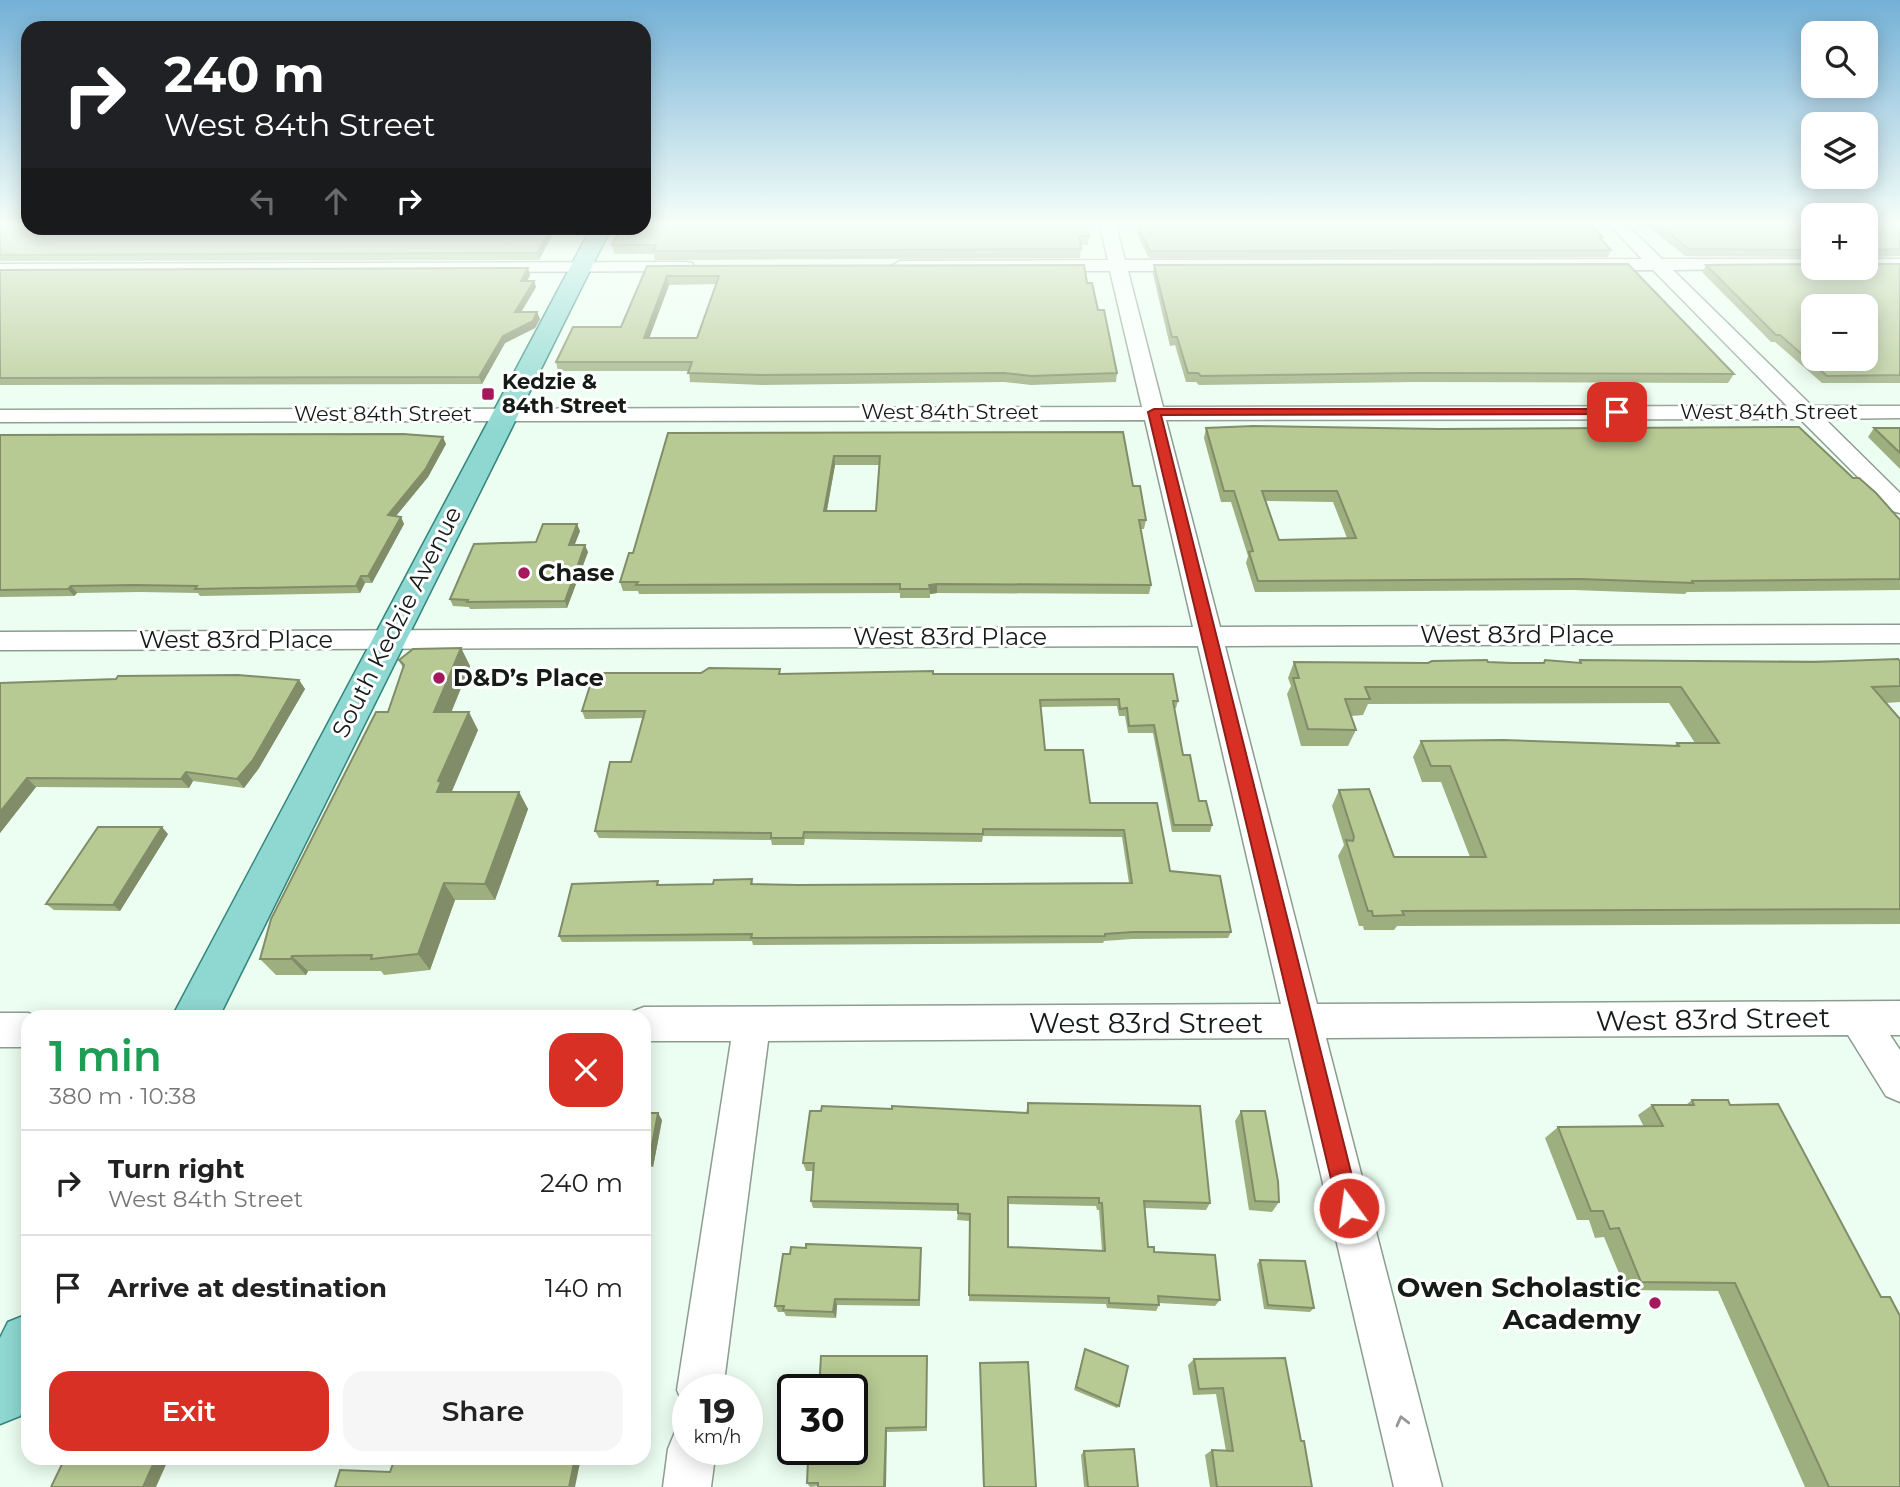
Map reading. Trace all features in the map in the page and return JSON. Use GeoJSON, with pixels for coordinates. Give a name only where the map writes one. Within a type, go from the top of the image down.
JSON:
{"type":"FeatureCollection","features":[{"type":"Feature","properties":{"kind":"main road","name":"South Kedzie Avenue"},"geometry":{"type":"LineString","coordinates":[[199,1010],[568,291]]}},
{"type":"Feature","properties":{"kind":"main road"},"geometry":{"type":"LineString","coordinates":[[0,1396],[21,1356]]}},
{"type":"Feature","properties":{"kind":"street"},"geometry":{"type":"LineString","coordinates":[[1125,291],[1418,1487]]}},
{"type":"Feature","properties":{"kind":"street"},"geometry":{"type":"LineString","coordinates":[[1685,291],[1900,506]]}},
{"type":"Feature","properties":{"kind":"street","name":"West 84th Street"},"geometry":{"type":"LineString","coordinates":[[0,416],[1900,412]]}},
{"type":"Feature","properties":{"kind":"street","name":"West 83rd Place"},"geometry":{"type":"LineString","coordinates":[[0,641],[1900,634]]}},
{"type":"Feature","properties":{"kind":"street"},"geometry":{"type":"LineString","coordinates":[[1858,1018],[1900,1083]]}},
{"type":"Feature","properties":{"kind":"street","name":"West 83rd Street"},"geometry":{"type":"LineString","coordinates":[[651,1024],[1303,1023],[1900,1018]]}},
{"type":"Feature","properties":{"kind":"street"},"geometry":{"type":"LineString","coordinates":[[703,1374],[752,1024]]}},
{"type":"Feature","properties":{"kind":"street"},"geometry":{"type":"LineString","coordinates":[[0,1030],[21,1030]]}},
{"type":"Feature","properties":{"kind":"street"},"geometry":{"type":"LineString","coordinates":[[687,1487],[690,1465]]}},
{"type":"Feature","properties":{"kind":"building"},"geometry":{"type":"Polygon","coordinates":[[[0,291],[528,291],[515,312],[537,312],[533,321],[503,336],[479,377],[0,378],[0,291]]]}},
{"type":"Feature","properties":{"kind":"building"},"geometry":{"type":"Polygon","coordinates":[[[636,291],[661,291],[644,338],[697,338],[714,291],[1094,291],[1098,310],[1104,310],[1117,373],[1031,376],[1004,373],[761,375],[688,373],[692,362],[556,362],[573,327],[621,327],[636,291]]]}},
{"type":"Feature","properties":{"kind":"building"},"geometry":{"type":"Polygon","coordinates":[[[1161,291],[1654,291],[1734,374],[1417,373],[1201,376],[1198,373],[1188,373],[1177,337],[1172,337],[1161,291]]]}},
{"type":"Feature","properties":{"kind":"building"},"geometry":{"type":"Polygon","coordinates":[[[1732,291],[1900,291],[1900,375],[1827,376],[1821,371],[1878,371],[1878,294],[1801,294],[1801,353],[1780,335],[1776,335],[1732,291]]]}},
{"type":"Feature","properties":{"kind":"building"},"geometry":{"type":"Polygon","coordinates":[[[1799,427],[1853,478],[1859,478],[1876,493],[1900,520],[1900,579],[1692,581],[1693,583],[1580,579],[1258,581],[1249,552],[1253,551],[1234,491],[1224,491],[1206,428],[1799,427]],[[1262,491],[1279,540],[1356,538],[1337,491],[1262,491]]]}},
{"type":"Feature","properties":{"kind":"building"},"geometry":{"type":"Polygon","coordinates":[[[1874,428],[1900,428],[1900,453],[1874,428]]]}},
{"type":"Feature","properties":{"kind":"building"},"geometry":{"type":"Polygon","coordinates":[[[1123,432],[1133,486],[1140,486],[1146,520],[1139,520],[1151,585],[937,584],[929,585],[930,589],[900,589],[900,584],[636,585],[638,582],[620,582],[629,553],[633,553],[668,433],[1123,432]],[[834,456],[824,511],[876,511],[880,456],[834,456]]]}},
{"type":"Feature","properties":{"kind":"building"},"geometry":{"type":"Polygon","coordinates":[[[403,434],[443,437],[425,470],[388,515],[401,517],[368,576],[361,576],[356,586],[195,589],[197,586],[135,585],[0,590],[0,435],[403,434]]]}},
{"type":"Feature","properties":{"kind":"building","name":"Chase"},"geometry":{"type":"Polygon","coordinates":[[[543,524],[577,524],[569,545],[585,545],[565,601],[467,602],[468,600],[450,599],[474,544],[536,542],[543,524]]]}},
{"type":"Feature","properties":{"kind":"building"},"geometry":{"type":"Polygon","coordinates":[[[461,648],[434,712],[469,712],[438,781],[441,782],[437,792],[519,792],[485,884],[444,883],[418,954],[371,959],[372,955],[260,959],[271,919],[376,712],[388,712],[404,665],[399,660],[413,649],[461,648]]]}},
{"type":"Feature","properties":{"kind":"building"},"geometry":{"type":"Polygon","coordinates":[[[1898,659],[1900,686],[1872,687],[1900,719],[1900,909],[1402,911],[1404,915],[1373,916],[1372,911],[1368,911],[1346,840],[1353,841],[1354,837],[1339,790],[1369,789],[1394,857],[1486,857],[1450,766],[1431,766],[1421,741],[1503,740],[1679,746],[1677,743],[1719,743],[1681,687],[1365,687],[1370,699],[1345,699],[1356,730],[1308,729],[1293,678],[1299,678],[1294,662],[1814,662],[1898,659]]]}},
{"type":"Feature","properties":{"kind":"building"},"geometry":{"type":"Polygon","coordinates":[[[709,668],[780,669],[779,674],[933,671],[933,674],[1173,674],[1178,701],[1173,701],[1183,755],[1190,755],[1199,801],[1206,801],[1212,825],[1174,825],[1154,725],[1129,726],[1127,708],[1120,709],[1119,699],[1040,700],[1045,750],[1083,750],[1090,803],[1157,803],[1170,871],[1220,876],[1231,932],[1133,932],[1105,936],[559,936],[572,884],[658,881],[657,885],[713,884],[714,880],[752,879],[751,884],[797,885],[1132,883],[1124,830],[983,829],[983,834],[804,832],[803,838],[771,838],[771,833],[595,831],[610,762],[631,762],[645,711],[582,711],[594,673],[701,673],[709,668]]]}},
{"type":"Feature","properties":{"kind":"building"},"geometry":{"type":"Polygon","coordinates":[[[238,675],[299,680],[253,760],[237,779],[186,772],[181,779],[27,778],[0,812],[0,683],[116,679],[118,676],[238,675]]]}},
{"type":"Feature","properties":{"kind":"building"},"geometry":{"type":"Polygon","coordinates":[[[98,827],[162,827],[113,905],[46,904],[98,827]]]}},
{"type":"Feature","properties":{"kind":"building"},"geometry":{"type":"Polygon","coordinates":[[[1692,1100],[1728,1100],[1730,1105],[1778,1104],[1881,1297],[1890,1297],[1900,1316],[1900,1487],[1829,1487],[1735,1283],[1641,1282],[1619,1228],[1610,1229],[1603,1211],[1591,1211],[1558,1127],[1663,1126],[1652,1105],[1694,1105],[1692,1100]]]}},
{"type":"Feature","properties":{"kind":"building"},"geometry":{"type":"Polygon","coordinates":[[[1028,1103],[1200,1106],[1210,1203],[1144,1201],[1148,1247],[1154,1247],[1154,1252],[1215,1255],[1220,1300],[1158,1296],[1159,1305],[1109,1303],[1109,1298],[969,1295],[970,1214],[958,1213],[958,1204],[811,1201],[814,1163],[803,1163],[810,1111],[821,1111],[822,1106],[892,1109],[892,1106],[1028,1113],[1028,1103]],[[1008,1197],[1008,1247],[1105,1251],[1102,1203],[1099,1203],[1099,1198],[1008,1197]]]}},
{"type":"Feature","properties":{"kind":"building"},"geometry":{"type":"Polygon","coordinates":[[[1241,1111],[1265,1111],[1278,1181],[1279,1202],[1255,1201],[1241,1111]]]}},
{"type":"Feature","properties":{"kind":"building"},"geometry":{"type":"Polygon","coordinates":[[[651,1113],[658,1113],[651,1150],[651,1113]]]}},
{"type":"Feature","properties":{"kind":"building"},"geometry":{"type":"Polygon","coordinates":[[[806,1244],[921,1248],[919,1300],[835,1299],[833,1312],[783,1310],[784,1306],[775,1306],[783,1254],[790,1254],[791,1247],[806,1248],[806,1244]]]}},
{"type":"Feature","properties":{"kind":"building"},"geometry":{"type":"Polygon","coordinates":[[[1260,1260],[1305,1261],[1314,1308],[1268,1305],[1260,1260]]]}},
{"type":"Feature","properties":{"kind":"building"},"geometry":{"type":"Polygon","coordinates":[[[1085,1349],[1128,1366],[1119,1406],[1076,1387],[1085,1349]]]}},
{"type":"Feature","properties":{"kind":"building"},"geometry":{"type":"Polygon","coordinates":[[[821,1356],[927,1356],[926,1427],[886,1428],[884,1487],[818,1487],[818,1483],[807,1483],[808,1465],[868,1465],[868,1374],[820,1374],[821,1356]]]}},
{"type":"Feature","properties":{"kind":"building"},"geometry":{"type":"Polygon","coordinates":[[[1285,1358],[1312,1487],[1217,1487],[1212,1450],[1233,1451],[1223,1388],[1199,1389],[1194,1359],[1285,1358]]]}},
{"type":"Feature","properties":{"kind":"building"},"geometry":{"type":"Polygon","coordinates":[[[1028,1362],[1036,1487],[984,1487],[980,1363],[1028,1362]]]}},
{"type":"Feature","properties":{"kind":"building"},"geometry":{"type":"Polygon","coordinates":[[[1134,1449],[1138,1487],[1088,1487],[1084,1451],[1134,1449]]]}},
{"type":"Feature","properties":{"kind":"building"},"geometry":{"type":"Polygon","coordinates":[[[62,1465],[153,1465],[143,1487],[51,1487],[62,1465]]]}},
{"type":"Feature","properties":{"kind":"building"},"geometry":{"type":"Polygon","coordinates":[[[392,1465],[574,1465],[569,1487],[335,1487],[340,1470],[390,1472],[392,1465]]]}},
{"type":"Feature","properties":{"kind":"place","name":"Kedzie & 84th Street"},"geometry":{"type":"Point","coordinates":[488,394]}},
{"type":"Feature","properties":{"kind":"place","name":"Chase"},"geometry":{"type":"Point","coordinates":[524,573]}},
{"type":"Feature","properties":{"kind":"place","name":"D&D’s Place"},"geometry":{"type":"Point","coordinates":[439,678]}},
{"type":"Feature","properties":{"kind":"place","name":"Owen Scholastic Academy"},"geometry":{"type":"Point","coordinates":[1655,1303]}},
{"type":"Feature","properties":{"kind":"route"},"geometry":{"type":"LineString","coordinates":[[1349,1208],[1154,412],[1617,412]]}}]}
